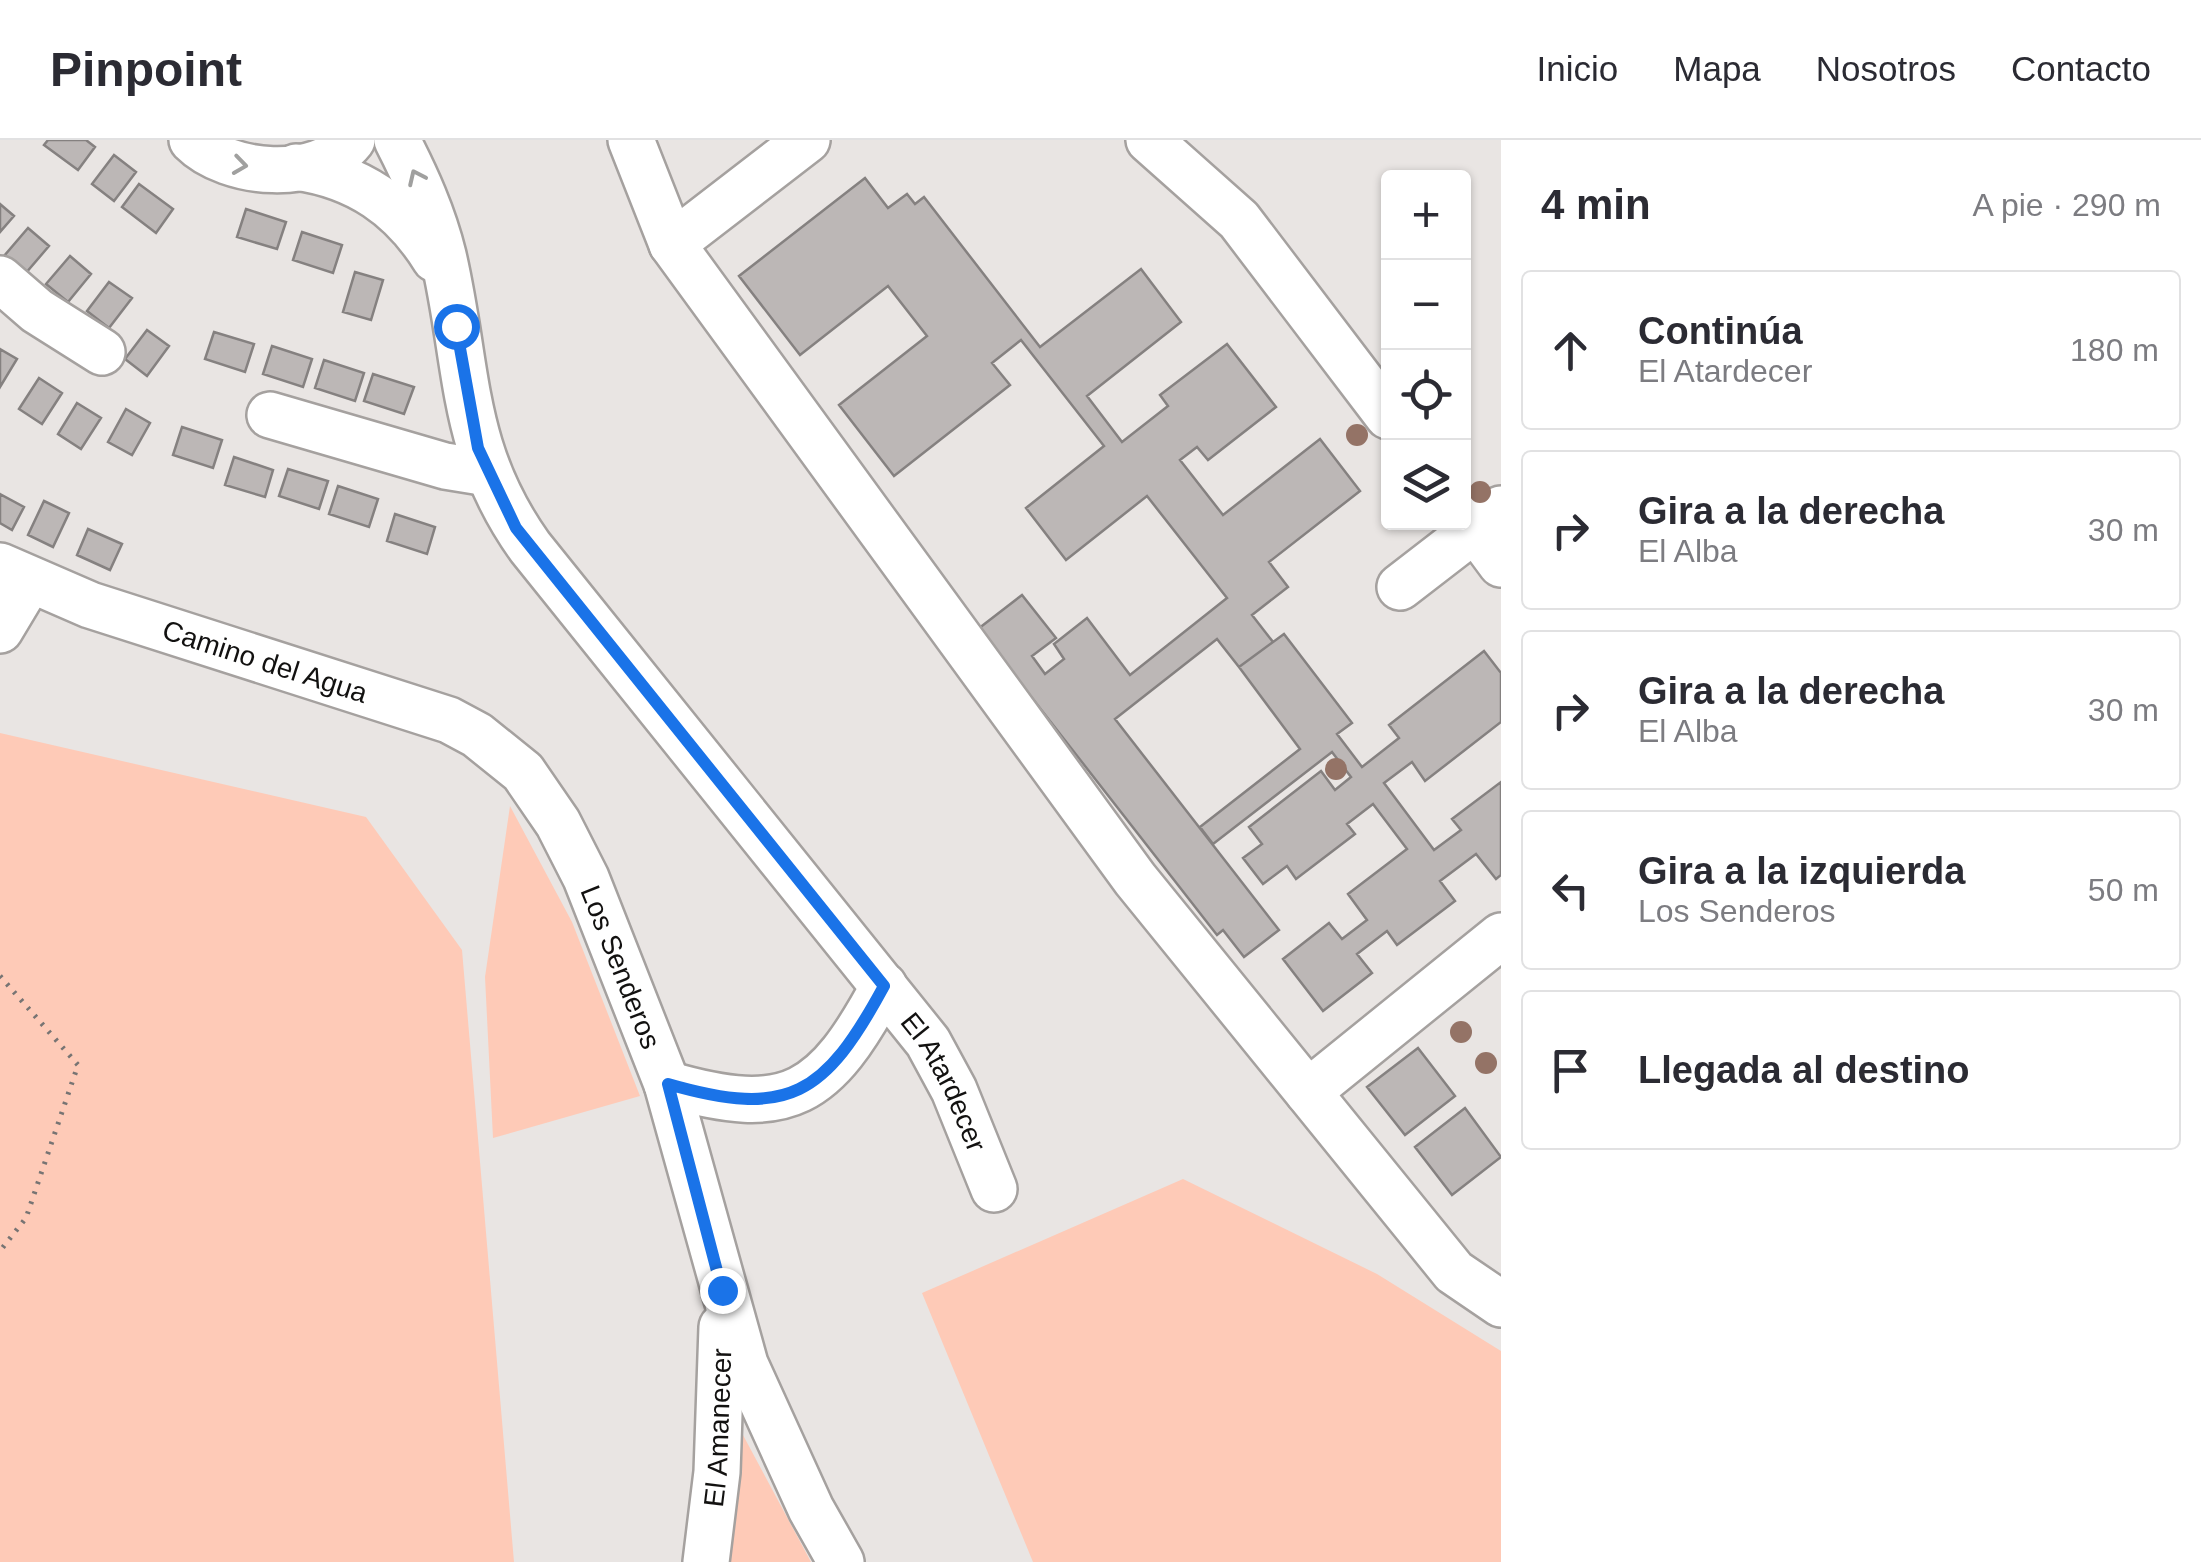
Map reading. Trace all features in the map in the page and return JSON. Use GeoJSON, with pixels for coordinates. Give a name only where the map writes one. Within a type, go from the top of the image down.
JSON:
{"type":"FeatureCollection","features":[{"type":"Feature","properties":{"kind":"street","name":"El Atardecer"},"geometry":{"type":"LineString","coordinates":[[192,140],[227,164],[296,166],[338,176],[384,200],[408,221],[448,283]]}},
{"type":"Feature","properties":{"kind":"street","name":"El Atardecer"},"geometry":{"type":"LineString","coordinates":[[296,166],[333,158],[352,140]]}},
{"type":"Feature","properties":{"kind":"street","name":"El Atardecer"},"geometry":{"type":"LineString","coordinates":[[397,140],[432,216],[448,283],[468,410],[488,473],[530,547],[937,1056],[994,1189]]}},
{"type":"Feature","properties":{"kind":"street"},"geometry":{"type":"LineString","coordinates":[[632,140],[672,244],[1135,879],[1454,1272],[1501,1304]]}},
{"type":"Feature","properties":{"kind":"street"},"geometry":{"type":"LineString","coordinates":[[672,244],[806,140]]}},
{"type":"Feature","properties":{"kind":"street"},"geometry":{"type":"LineString","coordinates":[[1149,140],[1239,220],[1381,407]]}},
{"type":"Feature","properties":{"kind":"street"},"geometry":{"type":"LineString","coordinates":[[0,279],[37,311],[102,352]]}},
{"type":"Feature","properties":{"kind":"street"},"geometry":{"type":"LineString","coordinates":[[270,415],[445,466],[488,473]]}},
{"type":"Feature","properties":{"kind":"street"},"geometry":{"type":"LineString","coordinates":[[1400,588],[1480,517],[1501,564]]}},
{"type":"Feature","properties":{"kind":"street"},"geometry":{"type":"LineString","coordinates":[[0,630],[15,573]]}},
{"type":"Feature","properties":{"kind":"street","name":"Camino del Agua"},"geometry":{"type":"LineString","coordinates":[[15,573],[158,628],[449,720],[477,735],[524,772]]}},
{"type":"Feature","properties":{"kind":"street","name":"Los Senderos"},"geometry":{"type":"LineString","coordinates":[[524,772],[558,823],[586,878],[668,1084],[722,1290],[758,1398],[841,1562]]}},
{"type":"Feature","properties":{"kind":"street"},"geometry":{"type":"LineString","coordinates":[[1308,1092],[1501,936]]}},
{"type":"Feature","properties":{"kind":"street"},"geometry":{"type":"LineString","coordinates":[[668,1084],[743,1101],[772,1100],[799,1090],[840,1055],[884,986]]}},
{"type":"Feature","properties":{"kind":"street","name":"El Amanecer"},"geometry":{"type":"LineString","coordinates":[[706,1562],[717,1472],[722,1290]]}},
{"type":"Feature","properties":{"kind":"path"},"geometry":{"type":"LineString","coordinates":[[0,976],[78,1065],[26,1218],[0,1251]]}},
{"type":"Feature","properties":{"kind":"shaded area"},"geometry":{"type":"Polygon","coordinates":[[[0,733],[366,817],[462,950],[514,1562],[0,1562],[0,733]]]}},
{"type":"Feature","properties":{"kind":"shaded area"},"geometry":{"type":"Polygon","coordinates":[[[510,806],[572,922],[640,1096],[493,1138],[485,977],[510,806]]]}},
{"type":"Feature","properties":{"kind":"shaded area"},"geometry":{"type":"Polygon","coordinates":[[[1183,1179],[1377,1274],[1501,1351],[1501,1562],[1033,1562],[922,1293],[1183,1179]]]}},
{"type":"Feature","properties":{"kind":"shaded area"},"geometry":{"type":"Polygon","coordinates":[[[736,1422],[811,1562],[719,1562],[736,1422]]]}},
{"type":"Feature","properties":{"kind":"building"},"geometry":{"type":"Polygon","coordinates":[[[48,140],[86,140],[95,147],[78,170],[44,145],[48,140]]]}},
{"type":"Feature","properties":{"kind":"building"},"geometry":{"type":"Polygon","coordinates":[[[114,155],[136,172],[114,201],[92,184],[114,155]]]}},
{"type":"Feature","properties":{"kind":"building"},"geometry":{"type":"Polygon","coordinates":[[[865,178],[888,208],[907,194],[915,204],[924,197],[1040,347],[1141,269],[1181,322],[1087,396],[1122,442],[1168,406],[1160,395],[1227,344],[1276,407],[1208,460],[1197,447],[1180,460],[1223,515],[1320,439],[1360,491],[1269,562],[1288,587],[1252,615],[1273,642],[1239,667],[1217,639],[1115,719],[1279,930],[1244,957],[1223,930],[1217,935],[978,629],[1022,595],[1056,638],[1032,656],[1045,674],[1064,659],[1054,644],[1087,618],[1130,675],[1227,598],[1147,496],[1066,560],[1026,508],[1104,446],[1021,340],[992,363],[1010,385],[894,476],[839,405],[927,336],[888,286],[800,355],[739,276],[865,178]]]}},
{"type":"Feature","properties":{"kind":"building"},"geometry":{"type":"Polygon","coordinates":[[[139,184],[173,209],[156,233],[122,207],[139,184]]]}},
{"type":"Feature","properties":{"kind":"building"},"geometry":{"type":"Polygon","coordinates":[[[0,204],[14,216],[0,232],[0,204]]]}},
{"type":"Feature","properties":{"kind":"building"},"geometry":{"type":"Polygon","coordinates":[[[246,209],[286,222],[277,249],[237,237],[246,209]]]}},
{"type":"Feature","properties":{"kind":"building"},"geometry":{"type":"Polygon","coordinates":[[[28,228],[49,246],[25,274],[4,256],[28,228]]]}},
{"type":"Feature","properties":{"kind":"building"},"geometry":{"type":"Polygon","coordinates":[[[302,232],[342,245],[333,273],[293,260],[302,232]]]}},
{"type":"Feature","properties":{"kind":"building"},"geometry":{"type":"Polygon","coordinates":[[[70,256],[91,274],[68,302],[46,284],[70,256]]]}},
{"type":"Feature","properties":{"kind":"building"},"geometry":{"type":"Polygon","coordinates":[[[355,272],[383,280],[371,320],[343,312],[355,272]]]}},
{"type":"Feature","properties":{"kind":"building"},"geometry":{"type":"Polygon","coordinates":[[[109,282],[132,298],[109,328],[87,311],[109,282]]]}},
{"type":"Feature","properties":{"kind":"building"},"geometry":{"type":"Polygon","coordinates":[[[147,330],[169,346],[147,376],[125,359],[147,330]]]}},
{"type":"Feature","properties":{"kind":"building"},"geometry":{"type":"Polygon","coordinates":[[[214,332],[254,344],[245,372],[205,359],[214,332]]]}},
{"type":"Feature","properties":{"kind":"building"},"geometry":{"type":"Polygon","coordinates":[[[272,346],[312,359],[303,387],[263,374],[272,346]]]}},
{"type":"Feature","properties":{"kind":"building"},"geometry":{"type":"Polygon","coordinates":[[[0,349],[17,359],[0,387],[0,349]]]}},
{"type":"Feature","properties":{"kind":"building"},"geometry":{"type":"Polygon","coordinates":[[[324,360],[364,373],[355,401],[315,388],[324,360]]]}},
{"type":"Feature","properties":{"kind":"building"},"geometry":{"type":"Polygon","coordinates":[[[373,374],[414,387],[404,414],[364,401],[373,374]]]}},
{"type":"Feature","properties":{"kind":"building"},"geometry":{"type":"Polygon","coordinates":[[[39,378],[62,393],[42,424],[19,409],[39,378]]]}},
{"type":"Feature","properties":{"kind":"building"},"geometry":{"type":"Polygon","coordinates":[[[77,403],[101,418],[81,449],[58,434],[77,403]]]}},
{"type":"Feature","properties":{"kind":"building"},"geometry":{"type":"Polygon","coordinates":[[[126,409],[150,423],[132,455],[108,442],[126,409]]]}},
{"type":"Feature","properties":{"kind":"building"},"geometry":{"type":"Polygon","coordinates":[[[182,427],[222,440],[213,468],[173,455],[182,427]]]}},
{"type":"Feature","properties":{"kind":"building"},"geometry":{"type":"Polygon","coordinates":[[[234,457],[273,470],[265,497],[225,485],[234,457]]]}},
{"type":"Feature","properties":{"kind":"building"},"geometry":{"type":"Polygon","coordinates":[[[288,469],[328,481],[319,509],[279,496],[288,469]]]}},
{"type":"Feature","properties":{"kind":"building"},"geometry":{"type":"Polygon","coordinates":[[[338,486],[378,499],[369,527],[329,514],[338,486]]]}},
{"type":"Feature","properties":{"kind":"building"},"geometry":{"type":"Polygon","coordinates":[[[0,494],[24,507],[12,530],[0,523],[0,494]]]}},
{"type":"Feature","properties":{"kind":"building"},"geometry":{"type":"Polygon","coordinates":[[[44,501],[69,513],[53,547],[28,535],[44,501]]]}},
{"type":"Feature","properties":{"kind":"building"},"geometry":{"type":"Polygon","coordinates":[[[395,514],[435,527],[427,554],[387,541],[395,514]]]}},
{"type":"Feature","properties":{"kind":"building"},"geometry":{"type":"Polygon","coordinates":[[[88,529],[122,544],[110,570],[77,555],[88,529]]]}},
{"type":"Feature","properties":{"kind":"building"},"geometry":{"type":"Polygon","coordinates":[[[1284,634],[1352,723],[1337,734],[1362,767],[1399,738],[1389,725],[1484,651],[1501,673],[1501,722],[1425,781],[1412,762],[1384,783],[1434,850],[1461,830],[1452,819],[1501,782],[1501,875],[1496,879],[1476,854],[1440,881],[1455,901],[1397,945],[1387,931],[1357,954],[1372,973],[1323,1011],[1283,959],[1329,923],[1342,939],[1367,920],[1348,894],[1407,849],[1373,804],[1347,824],[1355,834],[1296,879],[1287,866],[1263,884],[1243,858],[1262,844],[1249,827],[1321,771],[1335,790],[1351,777],[1332,752],[1213,844],[1200,827],[1300,749],[1239,667],[1284,634]]]}},
{"type":"Feature","properties":{"kind":"building"},"geometry":{"type":"Polygon","coordinates":[[[1418,1048],[1455,1096],[1405,1135],[1367,1087],[1418,1048]]]}},
{"type":"Feature","properties":{"kind":"building"},"geometry":{"type":"Polygon","coordinates":[[[1465,1108],[1501,1157],[1452,1195],[1415,1147],[1465,1108]]]}},
{"type":"Feature","properties":{"kind":"route"},"geometry":{"type":"LineString","coordinates":[[456,326],[470,422],[488,473],[516,528],[884,986],[862,1024],[824,1074],[786,1096],[743,1101],[668,1084],[722,1290]]}}]}
